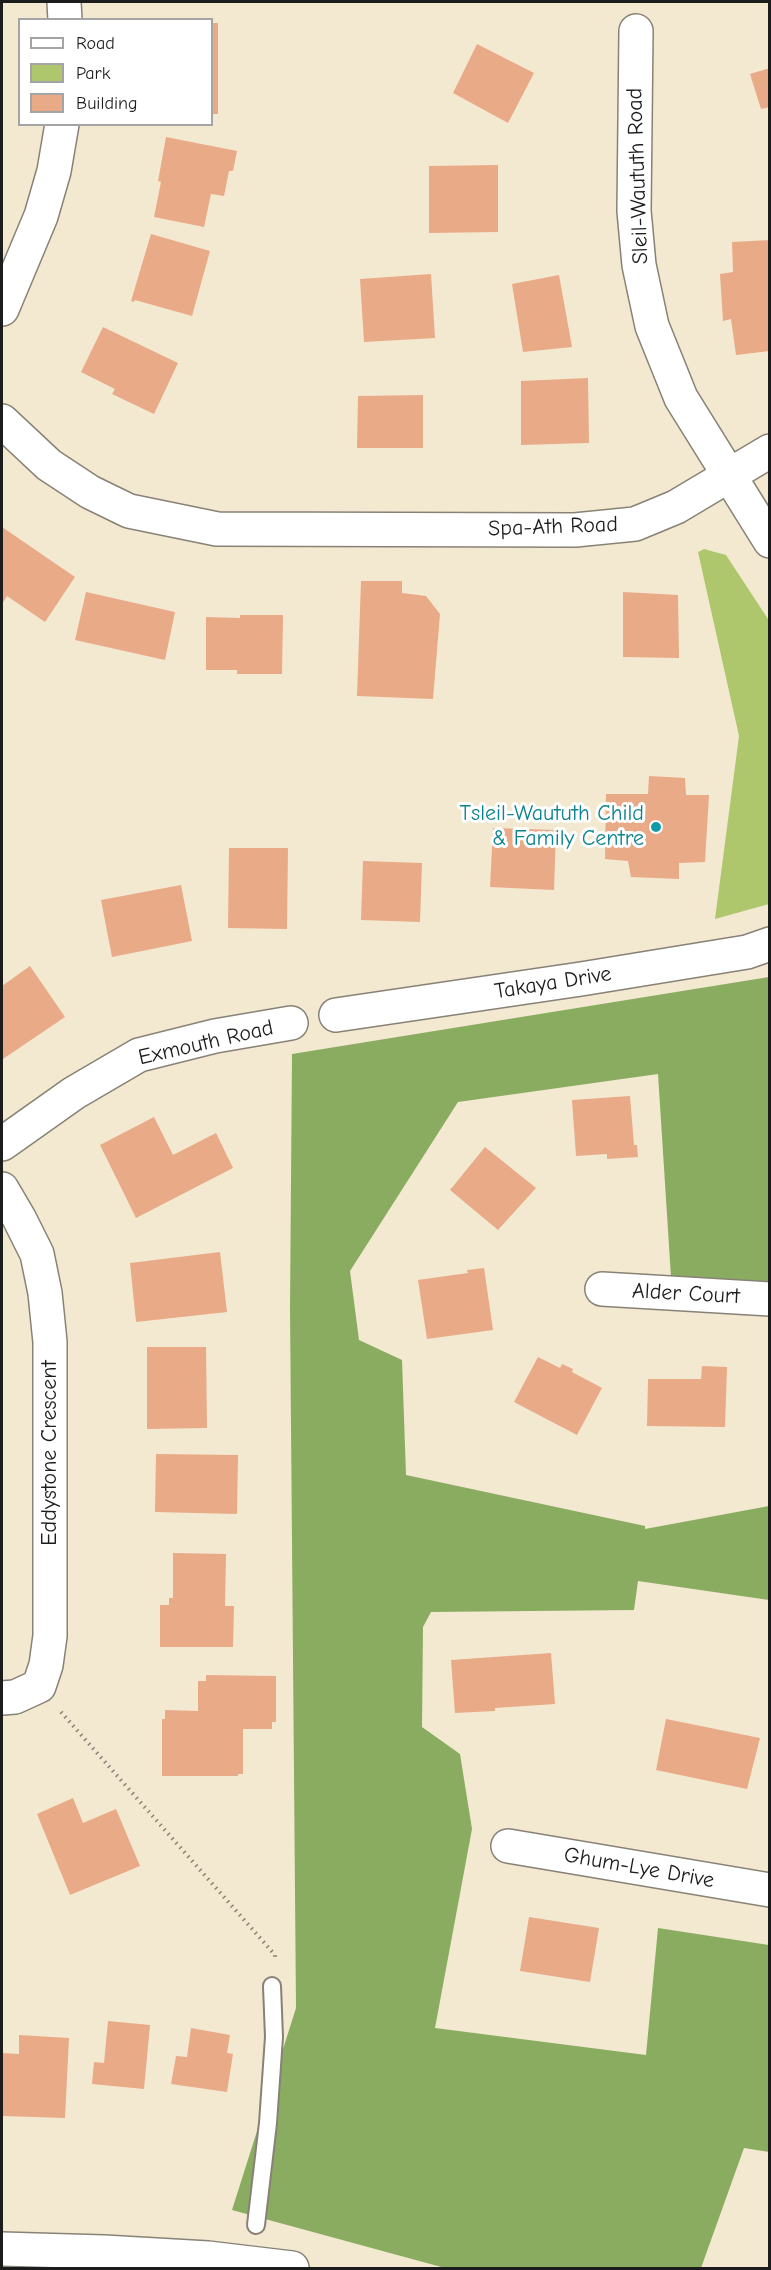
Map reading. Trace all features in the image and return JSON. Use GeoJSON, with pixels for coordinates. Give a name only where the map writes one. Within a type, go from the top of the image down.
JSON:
{"type":"FeatureCollection","features":[{"type":"Feature","properties":{"kind":"street"},"geometry":{"type":"LineString","coordinates":[[64,2],[65,18]]}},
{"type":"Feature","properties":{"kind":"street","name":"Sleil-Waututh Road"},"geometry":{"type":"LineString","coordinates":[[636,31],[634,211],[639,265],[652,326],[681,398],[770,541]]}},
{"type":"Feature","properties":{"kind":"street"},"geometry":{"type":"LineString","coordinates":[[2,309],[41,216],[54,171],[62,126]]}},
{"type":"Feature","properties":{"kind":"street","name":"Spa-Ath Road"},"geometry":{"type":"LineString","coordinates":[[2,421],[50,465],[90,492],[129,511],[217,529],[575,530],[635,524],[676,507],[770,451]]}},
{"type":"Feature","properties":{"kind":"street","name":"Takaya Drive"},"geometry":{"type":"LineString","coordinates":[[336,1015],[581,980],[747,952],[770,944]]}},
{"type":"Feature","properties":{"kind":"street","name":"Exmouth Road"},"geometry":{"type":"LineString","coordinates":[[2,1143],[74,1093],[139,1055],[215,1036],[291,1023]]}},
{"type":"Feature","properties":{"kind":"street","name":"Eddystone Crescent"},"geometry":{"type":"LineString","coordinates":[[2,1189],[37,1254],[45,1293],[50,1342],[50,1636],[46,1665],[39,1686]]}},
{"type":"Feature","properties":{"kind":"street","name":"Alder Court"},"geometry":{"type":"LineString","coordinates":[[602,1289],[770,1299]]}},
{"type":"Feature","properties":{"kind":"street"},"geometry":{"type":"LineString","coordinates":[[2,1698],[15,1697],[39,1686]]}},
{"type":"Feature","properties":{"kind":"street","name":"Ghum-Lye Drive"},"geometry":{"type":"LineString","coordinates":[[508,1846],[770,1890]]}},
{"type":"Feature","properties":{"kind":"street"},"geometry":{"type":"LineString","coordinates":[[2,2249],[208,2258],[292,2268]]}},
{"type":"Feature","properties":{"kind":"lane"},"geometry":{"type":"LineString","coordinates":[[256,2225],[267,2134],[274,2037],[272,1986]]}},
{"type":"Feature","properties":{"kind":"path"},"geometry":{"type":"LineString","coordinates":[[39,1686],[275,1955],[272,1986]]}},
{"type":"Feature","properties":{"kind":"green space"},"geometry":{"type":"Polygon","coordinates":[[[704,549],[726,555],[770,622],[769,904],[715,919],[739,736],[698,552],[704,549]]]}},
{"type":"Feature","properties":{"kind":"green space"},"geometry":{"type":"Polygon","coordinates":[[[769,977],[769,1284],[671,1277],[658,1074],[458,1102],[350,1271],[359,1340],[402,1360],[406,1475],[645,1526],[645,1529],[769,1506],[769,1600],[638,1581],[634,1610],[431,1612],[423,1627],[422,1727],[460,1754],[472,1829],[435,2028],[646,2055],[658,1928],[769,1945],[769,2152],[744,2148],[701,2268],[445,2268],[232,2210],[296,2008],[290,1309],[292,1054],[769,977]]]}},
{"type":"Feature","properties":{"kind":"building"},"geometry":{"type":"Polygon","coordinates":[[[213,23],[218,23],[218,114],[213,114],[213,23]]]}},
{"type":"Feature","properties":{"kind":"building"},"geometry":{"type":"Polygon","coordinates":[[[477,44],[534,73],[508,123],[453,93],[477,44]]]}},
{"type":"Feature","properties":{"kind":"building"},"geometry":{"type":"Polygon","coordinates":[[[770,68],[770,107],[761,109],[750,74],[770,68]]]}},
{"type":"Feature","properties":{"kind":"building"},"geometry":{"type":"Polygon","coordinates":[[[166,137],[237,151],[233,171],[229,171],[224,196],[211,194],[204,227],[154,217],[166,137]]]}},
{"type":"Feature","properties":{"kind":"building"},"geometry":{"type":"Polygon","coordinates":[[[498,165],[498,232],[429,233],[429,166],[498,165]]]}},
{"type":"Feature","properties":{"kind":"building"},"geometry":{"type":"Polygon","coordinates":[[[151,234],[210,251],[192,316],[135,300],[131,301],[151,234]]]}},
{"type":"Feature","properties":{"kind":"building"},"geometry":{"type":"Polygon","coordinates":[[[770,240],[770,351],[736,355],[731,319],[723,321],[720,274],[733,272],[732,242],[770,240]]]}},
{"type":"Feature","properties":{"kind":"building"},"geometry":{"type":"Polygon","coordinates":[[[431,274],[435,338],[364,342],[360,279],[431,274]]]}},
{"type":"Feature","properties":{"kind":"building"},"geometry":{"type":"Polygon","coordinates":[[[559,275],[572,347],[523,352],[512,284],[559,275]]]}},
{"type":"Feature","properties":{"kind":"building"},"geometry":{"type":"Polygon","coordinates":[[[103,327],[178,363],[154,414],[112,394],[115,389],[81,372],[103,327]]]}},
{"type":"Feature","properties":{"kind":"building"},"geometry":{"type":"Polygon","coordinates":[[[588,378],[589,443],[521,445],[521,381],[588,378]]]}},
{"type":"Feature","properties":{"kind":"building"},"geometry":{"type":"Polygon","coordinates":[[[423,395],[423,448],[357,448],[358,396],[423,395]]]}},
{"type":"Feature","properties":{"kind":"building"},"geometry":{"type":"Polygon","coordinates":[[[2,527],[75,577],[45,622],[7,596],[2,604],[2,527]]]}},
{"type":"Feature","properties":{"kind":"building"},"geometry":{"type":"Polygon","coordinates":[[[361,581],[402,581],[402,593],[426,596],[440,614],[433,699],[357,696],[361,581]]]}},
{"type":"Feature","properties":{"kind":"building"},"geometry":{"type":"Polygon","coordinates":[[[86,592],[175,612],[165,660],[75,640],[86,592]]]}},
{"type":"Feature","properties":{"kind":"building"},"geometry":{"type":"Polygon","coordinates":[[[623,592],[678,595],[679,658],[623,657],[623,592]]]}},
{"type":"Feature","properties":{"kind":"building"},"geometry":{"type":"Polygon","coordinates":[[[240,615],[283,615],[282,674],[237,674],[237,670],[206,670],[206,617],[240,618],[240,615]]]}},
{"type":"Feature","properties":{"kind":"building","name":"Tsleil-Waututh Child & Family Centre"},"geometry":{"type":"Polygon","coordinates":[[[649,776],[685,778],[686,795],[709,795],[705,862],[679,863],[679,879],[631,877],[628,861],[605,859],[606,794],[648,794],[649,776]]]}},
{"type":"Feature","properties":{"kind":"building"},"geometry":{"type":"Polygon","coordinates":[[[493,828],[556,830],[554,890],[490,887],[493,828]]]}},
{"type":"Feature","properties":{"kind":"building"},"geometry":{"type":"Polygon","coordinates":[[[229,848],[288,848],[287,929],[228,928],[229,848]]]}},
{"type":"Feature","properties":{"kind":"building"},"geometry":{"type":"Polygon","coordinates":[[[363,861],[422,863],[420,922],[361,920],[363,861]]]}},
{"type":"Feature","properties":{"kind":"building"},"geometry":{"type":"Polygon","coordinates":[[[181,885],[192,941],[112,957],[101,900],[181,885]]]}},
{"type":"Feature","properties":{"kind":"building"},"geometry":{"type":"Polygon","coordinates":[[[30,966],[65,1017],[3,1059],[2,986],[30,966]]]}},
{"type":"Feature","properties":{"kind":"building"},"geometry":{"type":"Polygon","coordinates":[[[630,1096],[634,1145],[637,1145],[638,1157],[607,1159],[607,1154],[576,1156],[572,1100],[630,1096]]]}},
{"type":"Feature","properties":{"kind":"building"},"geometry":{"type":"Polygon","coordinates":[[[154,1117],[173,1155],[216,1133],[233,1168],[136,1218],[100,1145],[154,1117]]]}},
{"type":"Feature","properties":{"kind":"building"},"geometry":{"type":"Polygon","coordinates":[[[485,1147],[536,1188],[498,1230],[450,1190],[485,1147]]]}},
{"type":"Feature","properties":{"kind":"building"},"geometry":{"type":"Polygon","coordinates":[[[220,1252],[227,1312],[136,1322],[130,1263],[220,1252]]]}},
{"type":"Feature","properties":{"kind":"building"},"geometry":{"type":"Polygon","coordinates":[[[484,1268],[493,1330],[427,1339],[418,1280],[468,1273],[467,1270],[484,1268]]]}},
{"type":"Feature","properties":{"kind":"building"},"geometry":{"type":"Polygon","coordinates":[[[147,1347],[206,1347],[207,1428],[147,1429],[147,1347]]]}},
{"type":"Feature","properties":{"kind":"building"},"geometry":{"type":"Polygon","coordinates":[[[538,1357],[560,1368],[562,1364],[573,1369],[572,1372],[602,1388],[577,1435],[514,1402],[538,1357]]]}},
{"type":"Feature","properties":{"kind":"building"},"geometry":{"type":"Polygon","coordinates":[[[702,1366],[727,1367],[725,1427],[647,1426],[648,1379],[701,1379],[702,1366]]]}},
{"type":"Feature","properties":{"kind":"building"},"geometry":{"type":"Polygon","coordinates":[[[156,1454],[238,1455],[237,1514],[155,1512],[156,1454]]]}},
{"type":"Feature","properties":{"kind":"building"},"geometry":{"type":"Polygon","coordinates":[[[173,1553],[226,1554],[225,1606],[234,1606],[233,1647],[160,1647],[160,1605],[169,1605],[169,1598],[173,1598],[173,1553]]]}},
{"type":"Feature","properties":{"kind":"building"},"geometry":{"type":"Polygon","coordinates":[[[551,1653],[555,1704],[455,1713],[451,1660],[551,1653]]]}},
{"type":"Feature","properties":{"kind":"building"},"geometry":{"type":"Polygon","coordinates":[[[206,1675],[276,1676],[276,1722],[272,1722],[272,1729],[243,1729],[243,1774],[238,1774],[238,1776],[162,1776],[162,1719],[165,1719],[165,1710],[198,1711],[198,1681],[206,1681],[206,1675]]]}},
{"type":"Feature","properties":{"kind":"building"},"geometry":{"type":"Polygon","coordinates":[[[666,1719],[760,1738],[747,1789],[656,1770],[666,1719]]]}},
{"type":"Feature","properties":{"kind":"building"},"geometry":{"type":"Polygon","coordinates":[[[73,1798],[83,1823],[116,1809],[140,1866],[70,1895],[37,1814],[73,1798]]]}},
{"type":"Feature","properties":{"kind":"building"},"geometry":{"type":"Polygon","coordinates":[[[529,1917],[599,1928],[590,1982],[520,1971],[529,1917]]]}},
{"type":"Feature","properties":{"kind":"building"},"geometry":{"type":"Polygon","coordinates":[[[108,2021],[150,2025],[144,2089],[92,2084],[94,2062],[104,2063],[108,2021]]]}},
{"type":"Feature","properties":{"kind":"building"},"geometry":{"type":"Polygon","coordinates":[[[191,2028],[230,2035],[227,2053],[233,2054],[227,2092],[171,2084],[176,2056],[187,2057],[191,2028]]]}},
{"type":"Feature","properties":{"kind":"building"},"geometry":{"type":"Polygon","coordinates":[[[19,2035],[69,2038],[65,2118],[2,2116],[2,2053],[19,2054],[19,2035]]]}},
{"type":"Feature","properties":{"kind":"place","name":"Tsleil-Waututh Child & Family Centre"},"geometry":{"type":"Point","coordinates":[656,827]}}]}
